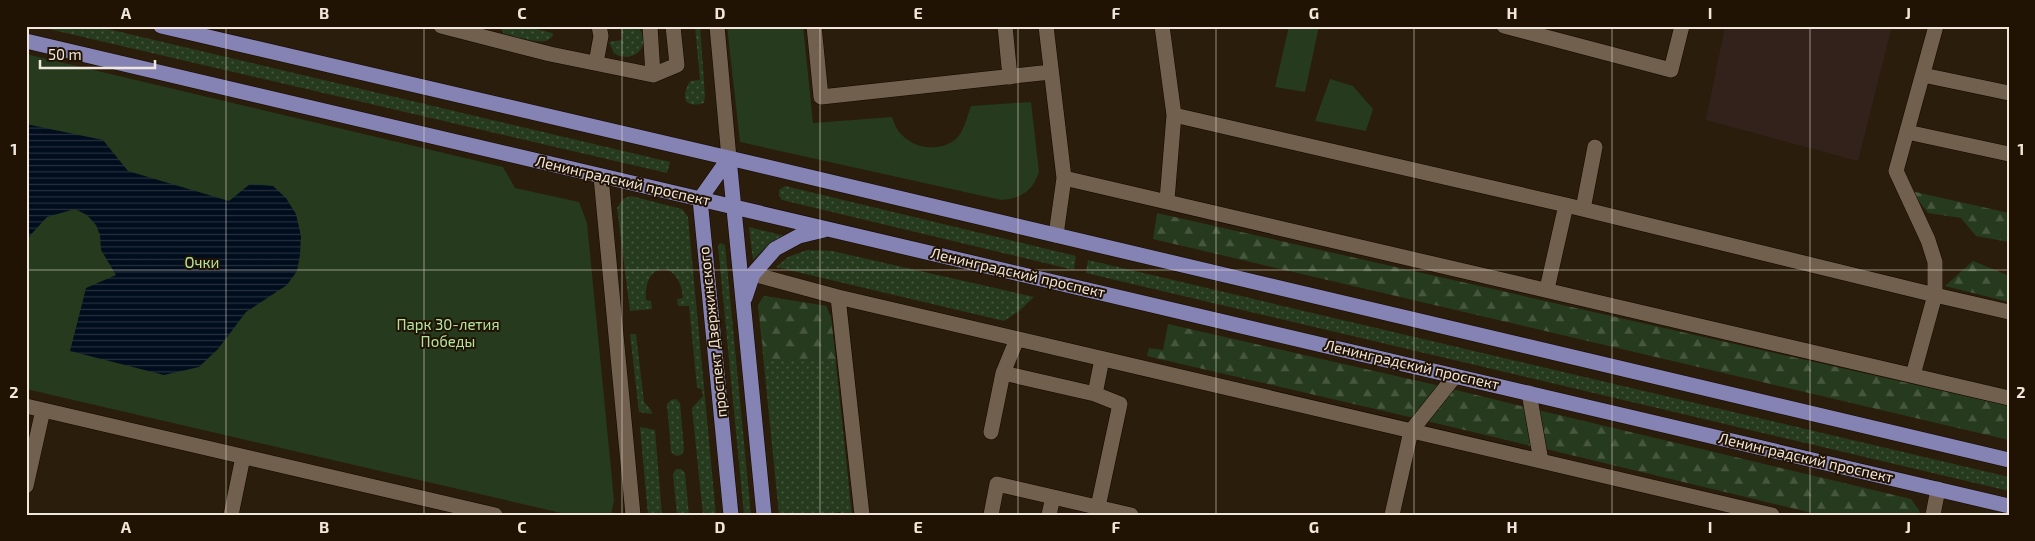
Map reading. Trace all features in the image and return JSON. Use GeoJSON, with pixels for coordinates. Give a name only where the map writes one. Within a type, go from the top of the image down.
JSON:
{"type":"FeatureCollection","features":[{"type":"Feature","properties":{"kind":"main road"},"geometry":{"type":"LineString","coordinates":[[161,26],[2009,460]]}},
{"type":"Feature","properties":{"kind":"main road","name":"Ленинградский проспект"},"geometry":{"type":"LineString","coordinates":[[26,41],[2009,506]]}},
{"type":"Feature","properties":{"kind":"main road"},"geometry":{"type":"LineString","coordinates":[[700,198],[729,158]]}},
{"type":"Feature","properties":{"kind":"main road"},"geometry":{"type":"LineString","coordinates":[[729,158],[764,515]]}},
{"type":"Feature","properties":{"kind":"main road","name":"проспект Дзержинского"},"geometry":{"type":"LineString","coordinates":[[700,198],[731,515]]}},
{"type":"Feature","properties":{"kind":"main road"},"geometry":{"type":"LineString","coordinates":[[743,301],[753,274],[775,249],[799,236],[828,229]]}},
{"type":"Feature","properties":{"kind":"street"},"geometry":{"type":"LineString","coordinates":[[441,26],[490,32],[550,54],[653,75],[677,64],[673,26]]}},
{"type":"Feature","properties":{"kind":"street"},"geometry":{"type":"LineString","coordinates":[[596,63],[601,36],[600,26]]}},
{"type":"Feature","properties":{"kind":"street"},"geometry":{"type":"LineString","coordinates":[[650,26],[653,75]]}},
{"type":"Feature","properties":{"kind":"street"},"geometry":{"type":"LineString","coordinates":[[717,26],[729,158]]}},
{"type":"Feature","properties":{"kind":"street"},"geometry":{"type":"LineString","coordinates":[[814,26],[821,97],[1051,72]]}},
{"type":"Feature","properties":{"kind":"street"},"geometry":{"type":"LineString","coordinates":[[1005,26],[1010,77]]}},
{"type":"Feature","properties":{"kind":"street"},"geometry":{"type":"LineString","coordinates":[[1046,26],[1064,178],[1056,235]]}},
{"type":"Feature","properties":{"kind":"street"},"geometry":{"type":"LineString","coordinates":[[1162,26],[1174,116],[1167,200]]}},
{"type":"Feature","properties":{"kind":"street"},"geometry":{"type":"LineString","coordinates":[[1504,26],[1671,70],[1682,26]]}},
{"type":"Feature","properties":{"kind":"street"},"geometry":{"type":"LineString","coordinates":[[1913,375],[1935,295],[1935,262],[1928,240],[1896,171],[1936,26]]}},
{"type":"Feature","properties":{"kind":"street"},"geometry":{"type":"LineString","coordinates":[[1923,75],[2009,93]]}},
{"type":"Feature","properties":{"kind":"street"},"geometry":{"type":"LineString","coordinates":[[1174,116],[1566,205],[2009,312]]}},
{"type":"Feature","properties":{"kind":"street"},"geometry":{"type":"LineString","coordinates":[[1907,132],[2009,154]]}},
{"type":"Feature","properties":{"kind":"street"},"geometry":{"type":"LineString","coordinates":[[1582,209],[1595,146]]}},
{"type":"Feature","properties":{"kind":"street"},"geometry":{"type":"LineString","coordinates":[[601,177],[633,515]]}},
{"type":"Feature","properties":{"kind":"street"},"geometry":{"type":"LineString","coordinates":[[1064,178],[1167,200],[2009,398]]}},
{"type":"Feature","properties":{"kind":"street"},"geometry":{"type":"LineString","coordinates":[[1547,289],[1566,205]]}},
{"type":"Feature","properties":{"kind":"street"},"geometry":{"type":"LineString","coordinates":[[753,274],[838,297],[1766,514]]}},
{"type":"Feature","properties":{"kind":"street"},"geometry":{"type":"LineString","coordinates":[[838,297],[862,515]]}},
{"type":"Feature","properties":{"kind":"street"},"geometry":{"type":"LineString","coordinates":[[991,432],[1003,373],[1017,339]]}},
{"type":"Feature","properties":{"kind":"street"},"geometry":{"type":"LineString","coordinates":[[1095,394],[1102,359]]}},
{"type":"Feature","properties":{"kind":"street"},"geometry":{"type":"LineString","coordinates":[[1003,373],[1095,394],[1120,404],[1098,507]]}},
{"type":"Feature","properties":{"kind":"street"},"geometry":{"type":"LineString","coordinates":[[1392,515],[1411,431],[1455,376]]}},
{"type":"Feature","properties":{"kind":"street"},"geometry":{"type":"LineString","coordinates":[[1529,393],[1541,461]]}},
{"type":"Feature","properties":{"kind":"street"},"geometry":{"type":"LineString","coordinates":[[26,406],[494,515]]}},
{"type":"Feature","properties":{"kind":"street"},"geometry":{"type":"LineString","coordinates":[[26,486],[43,410]]}},
{"type":"Feature","properties":{"kind":"street"},"geometry":{"type":"LineString","coordinates":[[231,515],[244,457]]}},
{"type":"Feature","properties":{"kind":"street"},"geometry":{"type":"LineString","coordinates":[[991,515],[998,484],[1128,514]]}},
{"type":"Feature","properties":{"kind":"street"},"geometry":{"type":"LineString","coordinates":[[1933,515],[1938,490]]}},
{"type":"Feature","properties":{"kind":"street"},"geometry":{"type":"LineString","coordinates":[[1049,515],[1053,497]]}},
{"type":"Feature","properties":{"kind":"shaded area"},"geometry":{"type":"Polygon","coordinates":[[[1725,26],[1892,26],[1858,161],[1706,120],[1725,26]]]}},
{"type":"Feature","properties":{"kind":"green space"},"geometry":{"type":"Polygon","coordinates":[[[36,26],[95,26],[670,162],[667,173],[36,26]]]}},
{"type":"Feature","properties":{"kind":"green space"},"geometry":{"type":"Polygon","coordinates":[[[499,26],[525,26],[552,33],[553,35],[550,39],[544,41],[531,41],[504,34],[499,26]]]}},
{"type":"Feature","properties":{"kind":"green space"},"geometry":{"type":"Polygon","coordinates":[[[621,26],[637,26],[641,32],[643,44],[641,49],[632,56],[619,56],[614,53],[609,42],[622,40],[621,26]]]}},
{"type":"Feature","properties":{"kind":"green space"},"geometry":{"type":"Polygon","coordinates":[[[695,26],[700,26],[705,96],[704,103],[692,104],[686,100],[685,92],[690,81],[700,80],[695,26]]]}},
{"type":"Feature","properties":{"kind":"green space"},"geometry":{"type":"Polygon","coordinates":[[[727,26],[803,26],[813,123],[892,117],[898,130],[907,139],[921,146],[936,147],[951,143],[957,138],[964,127],[971,106],[1031,102],[1039,172],[1036,179],[1029,189],[1020,196],[1001,200],[740,142],[727,26]]]}},
{"type":"Feature","properties":{"kind":"green space"},"geometry":{"type":"Polygon","coordinates":[[[1289,26],[1319,26],[1305,92],[1275,87],[1289,26]]]}},
{"type":"Feature","properties":{"kind":"green space","name":"Парк 30-летия Победы"},"geometry":{"type":"Polygon","coordinates":[[[26,54],[503,167],[515,188],[579,202],[587,223],[614,500],[611,515],[570,515],[26,389],[26,54]]]}},
{"type":"Feature","properties":{"kind":"green space"},"geometry":{"type":"Polygon","coordinates":[[[1330,79],[1353,86],[1373,109],[1366,131],[1315,121],[1330,79]]]}},
{"type":"Feature","properties":{"kind":"green space"},"geometry":{"type":"Polygon","coordinates":[[[785,186],[1076,256],[1074,270],[782,200],[779,196],[779,190],[785,186]]]}},
{"type":"Feature","properties":{"kind":"green space"},"geometry":{"type":"Polygon","coordinates":[[[1911,191],[2009,213],[2009,242],[1976,236],[1961,218],[1928,213],[1911,191]]]}},
{"type":"Feature","properties":{"kind":"green space"},"geometry":{"type":"Polygon","coordinates":[[[631,196],[682,209],[688,217],[716,515],[703,515],[692,408],[703,396],[702,390],[697,387],[689,306],[678,306],[677,299],[683,298],[676,276],[662,269],[656,272],[650,277],[647,287],[646,300],[651,301],[652,309],[630,311],[617,208],[623,199],[631,196]]]}},
{"type":"Feature","properties":{"kind":"green space"},"geometry":{"type":"Polygon","coordinates":[[[1157,213],[2009,406],[2009,440],[1153,239],[1157,213]]]}},
{"type":"Feature","properties":{"kind":"green space"},"geometry":{"type":"Polygon","coordinates":[[[749,227],[785,236],[765,248],[753,260],[749,227]]]}},
{"type":"Feature","properties":{"kind":"green space"},"geometry":{"type":"Polygon","coordinates":[[[720,243],[725,245],[751,515],[744,515],[718,246],[720,243]]]}},
{"type":"Feature","properties":{"kind":"green space"},"geometry":{"type":"Polygon","coordinates":[[[807,250],[832,251],[1034,297],[1019,311],[1004,321],[776,267],[788,257],[807,250]]]}},
{"type":"Feature","properties":{"kind":"green space"},"geometry":{"type":"Polygon","coordinates":[[[1088,260],[2009,477],[2009,491],[1086,273],[1088,260]]]}},
{"type":"Feature","properties":{"kind":"green space"},"geometry":{"type":"Polygon","coordinates":[[[1973,261],[2009,275],[2009,302],[1945,286],[1973,261]]]}},
{"type":"Feature","properties":{"kind":"green space"},"geometry":{"type":"Polygon","coordinates":[[[764,296],[826,306],[831,318],[852,515],[841,515],[840,512],[824,515],[779,515],[758,305],[764,296]]]}},
{"type":"Feature","properties":{"kind":"green space"},"geometry":{"type":"Polygon","coordinates":[[[764,296],[826,306],[831,318],[836,361],[765,361],[758,305],[764,296]]]}},
{"type":"Feature","properties":{"kind":"green space"},"geometry":{"type":"Polygon","coordinates":[[[1168,324],[1440,386],[1414,418],[1147,356],[1149,348],[1163,350],[1168,324]]]}},
{"type":"Feature","properties":{"kind":"green space"},"geometry":{"type":"Polygon","coordinates":[[[630,334],[636,334],[644,402],[652,414],[639,412],[630,334]]]}},
{"type":"Feature","properties":{"kind":"green space"},"geometry":{"type":"Polygon","coordinates":[[[1452,389],[1525,407],[1531,446],[1427,421],[1452,389]]]}},
{"type":"Feature","properties":{"kind":"green space"},"geometry":{"type":"Polygon","coordinates":[[[676,399],[680,403],[684,450],[681,455],[676,456],[671,452],[667,404],[671,400],[676,399]]]}},
{"type":"Feature","properties":{"kind":"green space"},"geometry":{"type":"Polygon","coordinates":[[[1538,410],[1911,499],[1919,510],[1920,515],[1821,515],[1546,449],[1538,410]]]}},
{"type":"Feature","properties":{"kind":"green space"},"geometry":{"type":"Polygon","coordinates":[[[640,427],[655,430],[662,515],[648,515],[640,427]]]}},
{"type":"Feature","properties":{"kind":"green space"},"geometry":{"type":"Polygon","coordinates":[[[676,469],[681,469],[685,473],[689,515],[677,515],[673,474],[676,469]]]}},
{"type":"Feature","properties":{"kind":"water"},"geometry":{"type":"Polygon","coordinates":[[[26,124],[103,140],[128,171],[229,201],[250,184],[273,186],[286,198],[296,214],[301,236],[297,271],[287,285],[246,312],[218,349],[199,367],[164,375],[70,351],[86,288],[116,275],[101,250],[100,235],[96,225],[87,215],[75,209],[47,217],[26,240],[26,124]]]}},
{"type":"Feature","properties":{"kind":"park label","name":"Очки"},"geometry":{"type":"Point","coordinates":[202,263]}}]}
